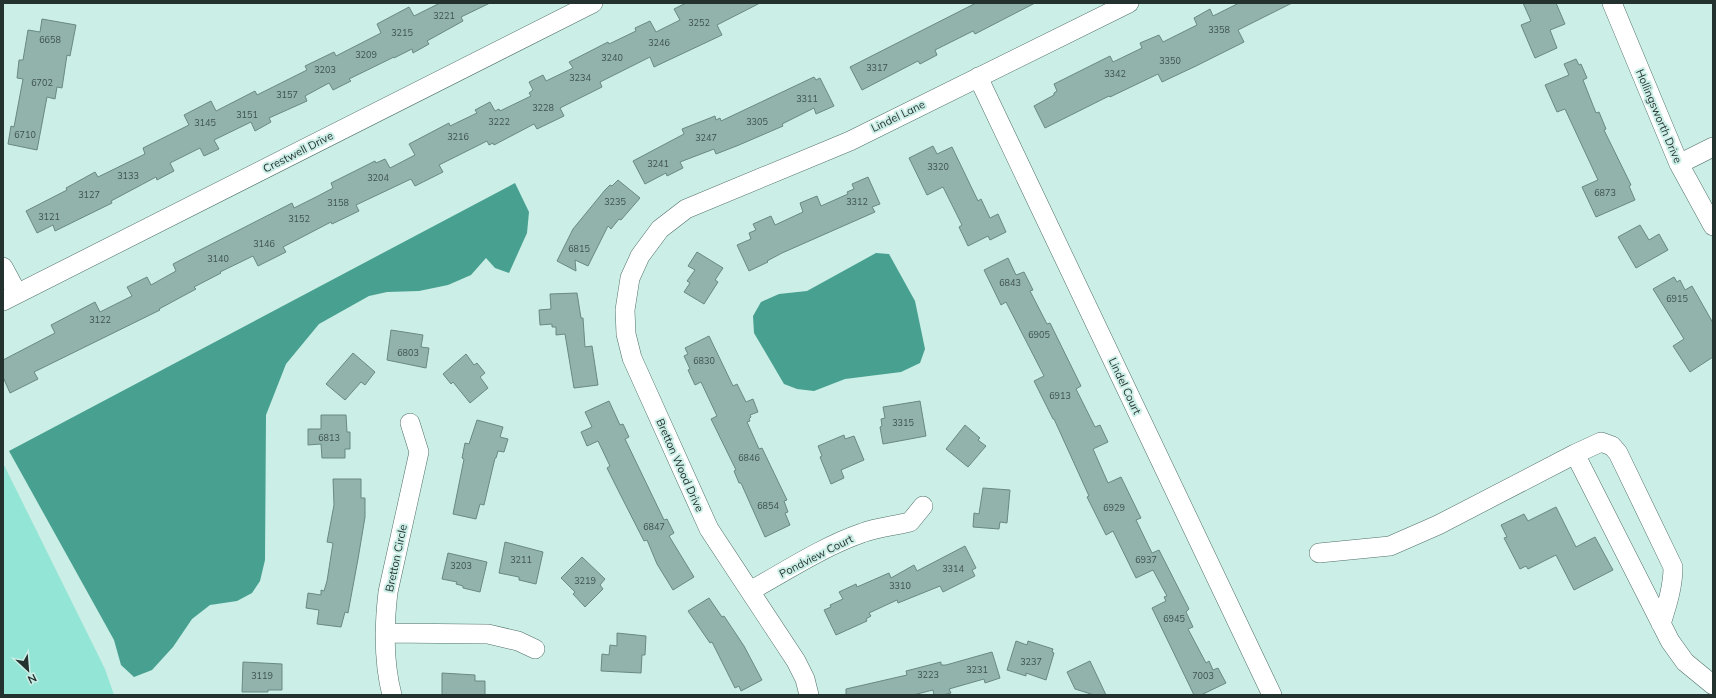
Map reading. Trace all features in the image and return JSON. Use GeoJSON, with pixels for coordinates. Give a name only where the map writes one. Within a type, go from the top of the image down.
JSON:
{"type":"FeatureCollection","features":[{"type":"Feature","properties":{"kind":"street","name":"Crestwell Drive"},"geometry":{"type":"LineString","coordinates":[[10,297],[593,3]]}},
{"type":"Feature","properties":{"kind":"street","name":"Lindel Lane"},"geometry":{"type":"LineString","coordinates":[[666,223],[686,209],[850,141],[1129,3]]}},
{"type":"Feature","properties":{"kind":"street","name":"Hollingsworth Drive"},"geometry":{"type":"LineString","coordinates":[[1612,3],[1679,164],[1713,226]]}},
{"type":"Feature","properties":{"kind":"street","name":"Lindel Court"},"geometry":{"type":"LineString","coordinates":[[978,77],[1272,695]]}},
{"type":"Feature","properties":{"kind":"street"},"geometry":{"type":"LineString","coordinates":[[1679,164],[1713,147]]}},
{"type":"Feature","properties":{"kind":"street","name":"Bretton Wood Drive"},"geometry":{"type":"LineString","coordinates":[[666,223],[640,256],[630,278],[625,310],[626,330],[630,350],[635,365],[700,511],[720,547],[796,661],[805,679],[809,695]]}},
{"type":"Feature","properties":{"kind":"street"},"geometry":{"type":"LineString","coordinates":[[3,266],[10,297]]}},
{"type":"Feature","properties":{"kind":"street","name":"Bretton Circle"},"geometry":{"type":"LineString","coordinates":[[392,695],[385,657],[385,612],[388,592],[419,452],[410,423]]}},
{"type":"Feature","properties":{"kind":"street"},"geometry":{"type":"LineString","coordinates":[[1319,553],[1390,546],[1438,525],[1601,442],[1612,446],[1618,453],[1673,567],[1671,594],[1661,624]]}},
{"type":"Feature","properties":{"kind":"street"},"geometry":{"type":"LineString","coordinates":[[1575,454],[1670,641],[1685,662],[1713,685]]}},
{"type":"Feature","properties":{"kind":"street","name":"Pondview Court"},"geometry":{"type":"LineString","coordinates":[[750,591],[838,543],[861,533],[885,526],[910,522],[923,506]]}},
{"type":"Feature","properties":{"kind":"street"},"geometry":{"type":"LineString","coordinates":[[385,633],[488,634],[518,641],[535,649]]}},
{"type":"Feature","properties":{"kind":"shaded area"},"geometry":{"type":"Polygon","coordinates":[[[515,183],[529,212],[527,233],[509,273],[495,268],[486,258],[471,275],[448,285],[419,291],[387,292],[369,296],[319,324],[286,364],[266,415],[265,560],[260,581],[252,593],[237,601],[210,605],[192,619],[173,647],[152,670],[134,677],[121,665],[114,640],[9,451],[515,183]]]}},
{"type":"Feature","properties":{"kind":"shaded area"},"geometry":{"type":"Polygon","coordinates":[[[876,253],[889,254],[915,301],[925,349],[920,363],[901,372],[845,379],[814,391],[797,389],[784,384],[754,333],[753,316],[761,302],[779,294],[807,291],[876,253]]]}},
{"type":"Feature","properties":{"kind":"shaded area"},"geometry":{"type":"Polygon","coordinates":[[[3,463],[105,669],[114,695],[3,695],[3,463]]]}},
{"type":"Feature","properties":{"kind":"building"},"geometry":{"type":"Polygon","coordinates":[[[440,3],[490,3],[461,17],[463,21],[427,41],[429,44],[413,53],[412,49],[394,57],[349,79],[351,81],[333,90],[329,83],[305,96],[307,101],[269,118],[271,122],[255,131],[251,122],[214,140],[219,149],[204,156],[200,148],[170,163],[174,171],[157,180],[156,177],[111,201],[112,203],[55,231],[53,225],[37,233],[26,211],[67,190],[66,188],[95,172],[98,177],[145,154],[143,148],[189,125],[184,115],[211,101],[216,111],[255,91],[257,95],[307,70],[305,66],[334,52],[336,56],[381,33],[377,24],[409,7],[414,16],[440,3]]]}},
{"type":"Feature","properties":{"kind":"building"},"geometry":{"type":"Polygon","coordinates":[[[686,3],[760,3],[717,25],[722,35],[654,67],[650,57],[600,82],[602,87],[560,108],[564,116],[537,129],[534,124],[494,145],[493,143],[489,145],[487,141],[439,165],[443,172],[415,186],[411,179],[356,205],[359,211],[332,224],[331,222],[283,247],[286,252],[258,266],[253,256],[220,272],[221,273],[194,287],[196,289],[159,309],[160,310],[34,372],[38,379],[10,393],[3,377],[3,360],[55,333],[51,325],[95,302],[100,312],[132,296],[127,287],[147,277],[151,285],[176,271],[173,264],[292,203],[294,208],[318,196],[333,188],[331,183],[375,161],[376,163],[385,159],[390,168],[415,155],[409,144],[449,123],[450,126],[477,113],[475,110],[490,102],[495,111],[499,109],[500,111],[531,96],[529,93],[533,90],[529,82],[543,75],[546,81],[573,68],[569,62],[608,42],[609,44],[636,31],[635,28],[650,21],[656,32],[680,20],[674,9],[686,3]]]}},
{"type":"Feature","properties":{"kind":"building"},"geometry":{"type":"Polygon","coordinates":[[[976,3],[1035,3],[975,34],[973,31],[935,50],[937,55],[920,64],[918,61],[862,90],[850,67],[976,3]]]}},
{"type":"Feature","properties":{"kind":"building"},"geometry":{"type":"Polygon","coordinates":[[[1239,3],[1292,3],[1238,30],[1244,42],[1162,82],[1158,74],[1110,97],[1109,96],[1045,128],[1034,106],[1054,95],[1057,91],[1054,84],[1110,56],[1113,62],[1142,48],[1140,43],[1159,35],[1163,42],[1197,25],[1194,18],[1210,9],[1213,16],[1239,3]]]}},
{"type":"Feature","properties":{"kind":"building"},"geometry":{"type":"Polygon","coordinates":[[[1523,3],[1556,3],[1565,24],[1550,30],[1557,48],[1535,58],[1521,25],[1531,21],[1523,3]]]}},
{"type":"Feature","properties":{"kind":"building"},"geometry":{"type":"Polygon","coordinates":[[[42,19],[76,25],[70,56],[67,55],[62,88],[57,87],[55,99],[47,97],[37,150],[8,144],[11,126],[14,127],[23,79],[17,78],[19,60],[23,60],[28,30],[40,32],[42,19]]]}},
{"type":"Feature","properties":{"kind":"building"},"geometry":{"type":"Polygon","coordinates":[[[1576,59],[1579,65],[1581,64],[1587,78],[1583,80],[1596,113],[1599,112],[1606,129],[1604,130],[1631,185],[1629,186],[1635,200],[1596,217],[1582,187],[1598,180],[1565,109],[1557,112],[1545,85],[1569,75],[1564,64],[1576,59]]]}},
{"type":"Feature","properties":{"kind":"building"},"geometry":{"type":"Polygon","coordinates":[[[814,77],[816,80],[820,78],[834,106],[816,114],[814,108],[782,124],[783,126],[739,145],[716,154],[714,149],[680,162],[683,168],[667,176],[666,173],[645,184],[633,161],[684,134],[682,129],[715,116],[716,120],[720,118],[721,121],[814,77]]]}},
{"type":"Feature","properties":{"kind":"building"},"geometry":{"type":"Polygon","coordinates":[[[933,146],[937,154],[952,147],[978,201],[981,199],[990,218],[998,214],[1006,232],[990,240],[988,236],[968,246],[959,227],[962,225],[943,187],[927,195],[909,158],[933,146]]]}},
{"type":"Feature","properties":{"kind":"building"},"geometry":{"type":"Polygon","coordinates":[[[868,177],[880,204],[872,207],[875,212],[782,253],[749,271],[737,245],[751,239],[749,233],[756,230],[753,224],[771,216],[775,225],[803,212],[800,203],[817,196],[821,206],[848,194],[847,192],[854,189],[852,184],[868,177]]]}},
{"type":"Feature","properties":{"kind":"building"},"geometry":{"type":"Polygon","coordinates":[[[618,180],[640,198],[611,229],[608,226],[588,266],[575,260],[576,271],[557,261],[573,229],[605,190],[618,180]]]}},
{"type":"Feature","properties":{"kind":"building"},"geometry":{"type":"Polygon","coordinates":[[[1640,225],[1649,240],[1659,234],[1668,250],[1636,268],[1618,237],[1640,225]]]}},
{"type":"Feature","properties":{"kind":"building"},"geometry":{"type":"Polygon","coordinates":[[[697,252],[723,268],[715,280],[718,282],[704,304],[684,292],[690,283],[687,281],[695,270],[688,266],[697,252]]]}},
{"type":"Feature","properties":{"kind":"building"},"geometry":{"type":"Polygon","coordinates":[[[1008,258],[1016,275],[1024,272],[1033,290],[1030,291],[1047,324],[1050,323],[1081,386],[1076,389],[1095,427],[1100,425],[1108,442],[1093,449],[1108,483],[1121,477],[1141,518],[1136,520],[1152,553],[1159,550],[1189,609],[1186,612],[1193,627],[1188,629],[1206,663],[1209,661],[1213,670],[1218,668],[1226,683],[1201,695],[1194,695],[1152,608],[1166,601],[1164,597],[1167,596],[1153,570],[1136,578],[1113,531],[1106,535],[1087,497],[1089,496],[1054,419],[1034,381],[1044,376],[1006,302],[1001,305],[984,270],[1008,258]]]}},
{"type":"Feature","properties":{"kind":"building"},"geometry":{"type":"Polygon","coordinates":[[[1674,277],[1677,282],[1680,280],[1685,290],[1692,286],[1713,323],[1713,357],[1690,372],[1673,346],[1684,339],[1653,289],[1674,277]]]}},
{"type":"Feature","properties":{"kind":"building"},"geometry":{"type":"Polygon","coordinates":[[[577,293],[581,318],[583,318],[585,347],[592,346],[598,385],[574,388],[565,334],[556,335],[556,327],[552,327],[552,324],[540,325],[539,310],[551,309],[550,294],[577,293]]]}},
{"type":"Feature","properties":{"kind":"building"},"geometry":{"type":"Polygon","coordinates":[[[391,330],[423,335],[421,347],[429,348],[426,368],[387,360],[391,330]]]}},
{"type":"Feature","properties":{"kind":"building"},"geometry":{"type":"Polygon","coordinates":[[[709,336],[733,386],[737,384],[746,402],[753,399],[758,412],[750,415],[750,421],[747,422],[759,449],[762,448],[787,500],[784,501],[788,512],[785,513],[790,525],[765,537],[741,483],[739,483],[734,471],[736,470],[711,419],[717,416],[701,382],[695,385],[688,370],[690,369],[684,356],[688,354],[685,348],[709,336]]]}},
{"type":"Feature","properties":{"kind":"building"},"geometry":{"type":"Polygon","coordinates":[[[353,353],[375,372],[365,385],[361,382],[345,400],[326,384],[353,353]]]}},
{"type":"Feature","properties":{"kind":"building"},"geometry":{"type":"Polygon","coordinates":[[[466,354],[474,365],[477,363],[485,373],[480,377],[488,388],[470,403],[453,382],[451,384],[443,374],[466,354]]]}},
{"type":"Feature","properties":{"kind":"building"},"geometry":{"type":"Polygon","coordinates":[[[609,401],[620,425],[623,424],[629,437],[625,439],[664,520],[667,519],[674,533],[669,536],[694,577],[673,590],[657,564],[647,540],[644,541],[619,492],[607,468],[610,466],[598,441],[587,446],[581,432],[592,427],[585,412],[609,401]]]}},
{"type":"Feature","properties":{"kind":"building"},"geometry":{"type":"Polygon","coordinates":[[[920,401],[926,436],[883,444],[880,427],[882,426],[881,419],[885,418],[883,407],[920,401]]]}},
{"type":"Feature","properties":{"kind":"building"},"geometry":{"type":"Polygon","coordinates":[[[321,415],[346,415],[347,432],[350,432],[350,449],[345,449],[345,458],[322,458],[321,444],[308,445],[308,429],[321,429],[321,415]]]}},
{"type":"Feature","properties":{"kind":"building"},"geometry":{"type":"Polygon","coordinates":[[[477,420],[503,427],[500,437],[508,439],[504,452],[498,451],[495,458],[484,505],[480,504],[476,519],[453,514],[464,459],[462,458],[465,443],[469,444],[477,420]]]}},
{"type":"Feature","properties":{"kind":"building"},"geometry":{"type":"Polygon","coordinates":[[[965,425],[980,438],[978,440],[986,446],[968,467],[946,449],[965,425]]]}},
{"type":"Feature","properties":{"kind":"building"},"geometry":{"type":"Polygon","coordinates":[[[844,435],[845,439],[854,436],[864,460],[841,470],[844,478],[831,484],[820,457],[822,456],[818,446],[844,435]]]}},
{"type":"Feature","properties":{"kind":"building"},"geometry":{"type":"Polygon","coordinates":[[[333,479],[361,479],[361,498],[365,498],[365,517],[348,613],[345,612],[341,627],[317,624],[319,610],[306,608],[308,593],[321,595],[321,590],[324,591],[327,581],[333,543],[327,542],[334,505],[333,479]]]}},
{"type":"Feature","properties":{"kind":"building"},"geometry":{"type":"Polygon","coordinates":[[[983,488],[1010,490],[1007,523],[1000,522],[999,529],[973,527],[974,513],[979,514],[983,488]]]}},
{"type":"Feature","properties":{"kind":"building"},"geometry":{"type":"Polygon","coordinates":[[[1556,507],[1576,547],[1595,537],[1613,570],[1574,590],[1556,555],[1528,569],[1526,566],[1520,569],[1504,538],[1507,537],[1501,525],[1524,514],[1528,521],[1556,507]]]}},
{"type":"Feature","properties":{"kind":"building"},"geometry":{"type":"Polygon","coordinates":[[[505,542],[543,552],[536,584],[519,580],[519,577],[499,573],[505,542]]]}},
{"type":"Feature","properties":{"kind":"building"},"geometry":{"type":"Polygon","coordinates":[[[965,546],[976,568],[972,570],[975,576],[943,592],[940,586],[898,603],[897,600],[869,613],[871,616],[866,619],[867,621],[836,635],[824,610],[831,607],[830,605],[843,599],[839,592],[856,584],[857,587],[889,573],[891,578],[914,565],[917,571],[965,546]]]}},
{"type":"Feature","properties":{"kind":"building"},"geometry":{"type":"Polygon","coordinates":[[[448,553],[487,562],[480,592],[463,588],[463,586],[456,584],[457,582],[442,579],[448,553]]]}},
{"type":"Feature","properties":{"kind":"building"},"geometry":{"type":"Polygon","coordinates":[[[582,557],[605,579],[600,585],[603,589],[585,607],[573,594],[575,592],[561,578],[582,557]]]}},
{"type":"Feature","properties":{"kind":"building"},"geometry":{"type":"Polygon","coordinates":[[[709,598],[722,617],[724,616],[744,646],[762,680],[741,691],[739,686],[735,688],[712,642],[710,643],[688,611],[709,598]]]}},
{"type":"Feature","properties":{"kind":"building"},"geometry":{"type":"Polygon","coordinates":[[[617,633],[646,636],[645,655],[642,655],[641,673],[601,671],[602,654],[609,655],[610,645],[617,646],[617,633]]]}},
{"type":"Feature","properties":{"kind":"building"},"geometry":{"type":"Polygon","coordinates":[[[1016,641],[1027,645],[1028,641],[1053,649],[1052,652],[1054,653],[1046,680],[1026,673],[1026,676],[1007,670],[1016,641]]]}},
{"type":"Feature","properties":{"kind":"building"},"geometry":{"type":"Polygon","coordinates":[[[992,652],[1000,678],[985,683],[984,679],[949,689],[951,693],[943,695],[934,695],[933,690],[913,695],[846,695],[846,689],[907,675],[906,671],[941,662],[941,665],[946,665],[992,652]]]}},
{"type":"Feature","properties":{"kind":"building"},"geometry":{"type":"Polygon","coordinates":[[[1090,661],[1106,695],[1094,695],[1075,689],[1067,672],[1090,661]]]}},
{"type":"Feature","properties":{"kind":"building"},"geometry":{"type":"Polygon","coordinates":[[[243,662],[282,664],[282,690],[268,690],[268,692],[242,692],[243,662]]]}},
{"type":"Feature","properties":{"kind":"building"},"geometry":{"type":"Polygon","coordinates":[[[442,673],[475,675],[475,681],[485,681],[485,695],[442,695],[442,673]]]}}]}
